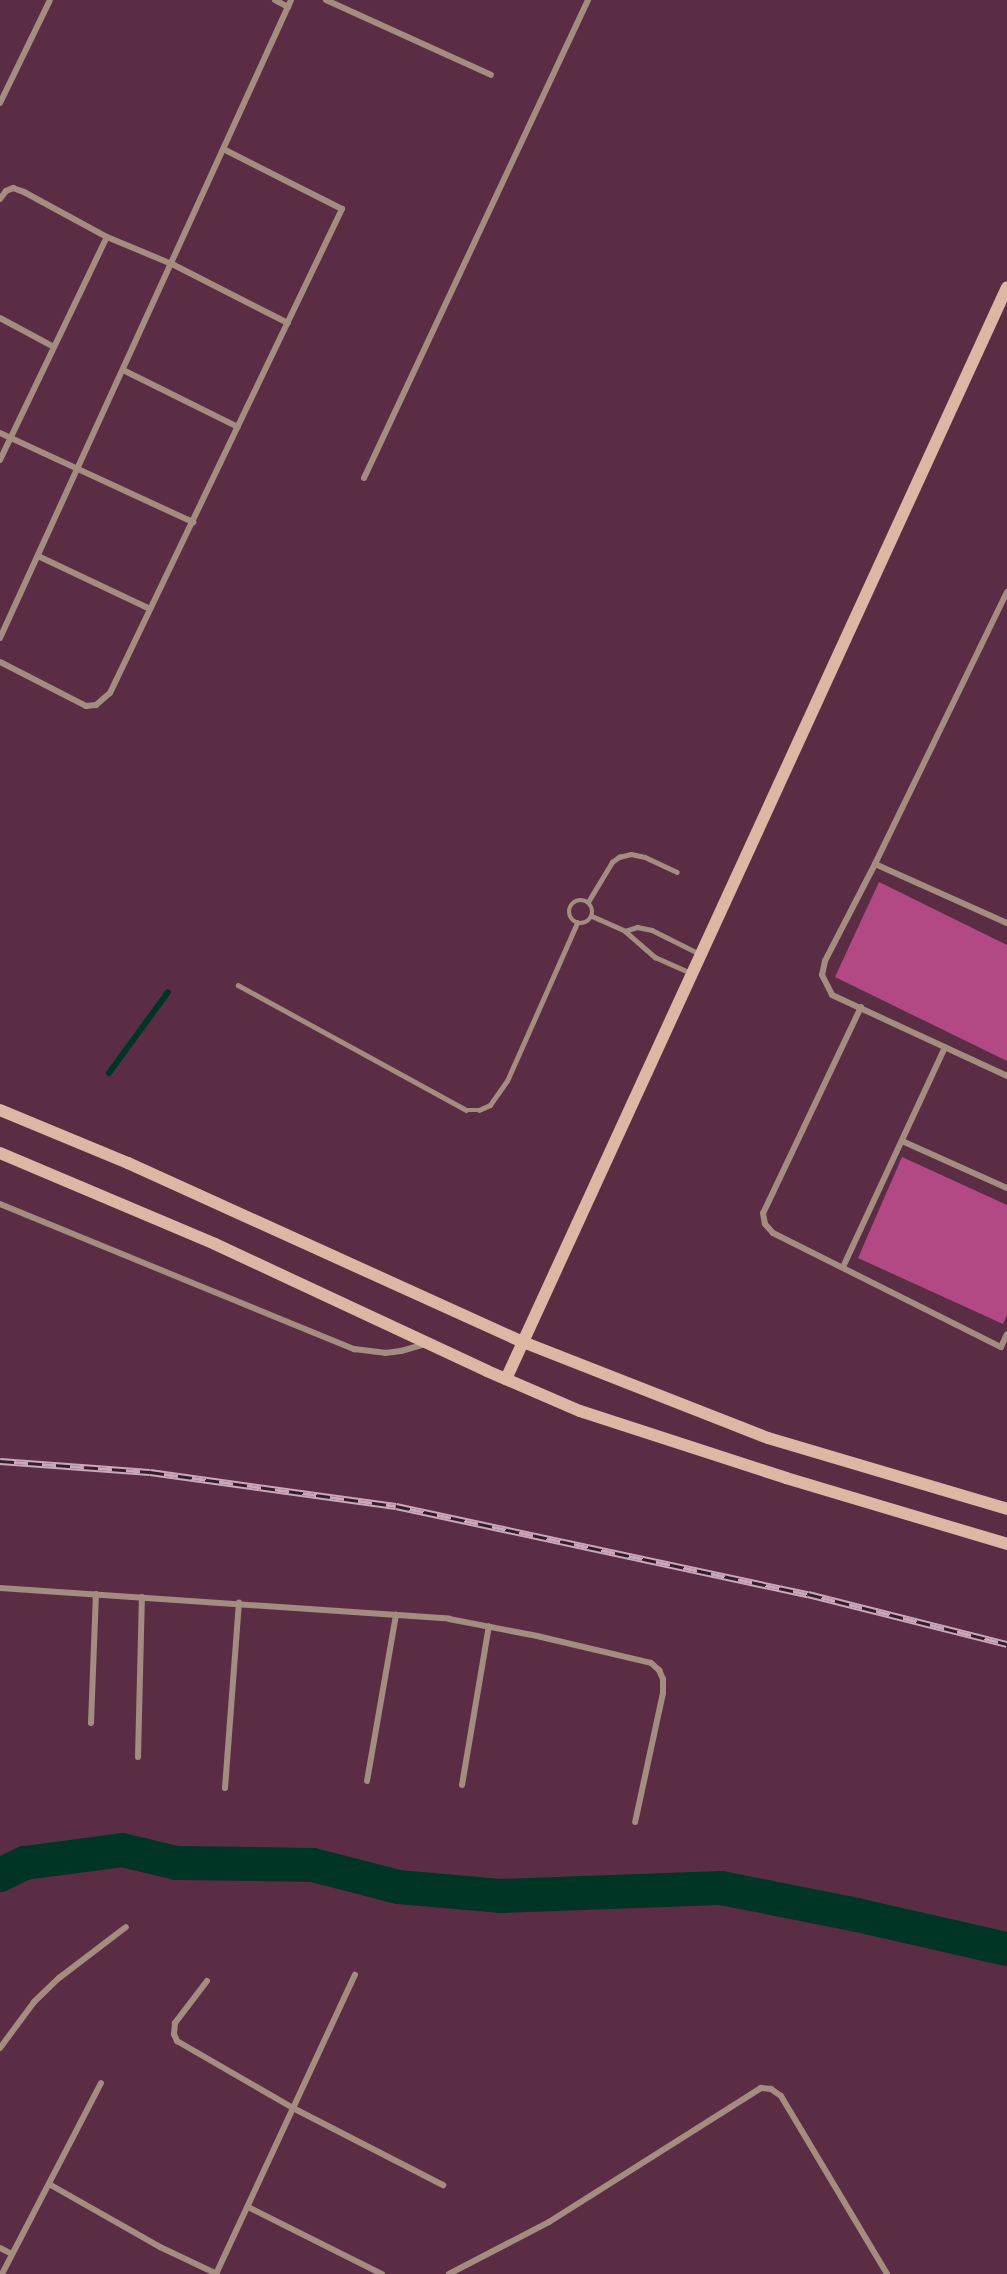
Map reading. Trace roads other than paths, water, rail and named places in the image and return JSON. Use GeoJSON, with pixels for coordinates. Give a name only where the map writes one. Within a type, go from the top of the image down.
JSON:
{"type":"FeatureCollection","features":[{"type":"Feature","properties":{"kind":"main road"},"geometry":{"type":"LineString","coordinates":[[506,1379],[1003,306],[1007,287]]}},
{"type":"Feature","properties":{"kind":"main road"},"geometry":{"type":"LineString","coordinates":[[0,1110],[140,1168],[523,1342],[768,1438],[1007,1509]]}},
{"type":"Feature","properties":{"kind":"main road"},"geometry":{"type":"LineString","coordinates":[[0,1154],[215,1244],[427,1343],[580,1411],[786,1478],[1007,1544]]}},
{"type":"Feature","properties":{"kind":"street"},"geometry":{"type":"LineString","coordinates":[[0,103],[50,0]]}},
{"type":"Feature","properties":{"kind":"street"},"geometry":{"type":"LineString","coordinates":[[0,638],[290,3],[275,0]]}},
{"type":"Feature","properties":{"kind":"street"},"geometry":{"type":"LineString","coordinates":[[326,0],[491,75]]}},
{"type":"Feature","properties":{"kind":"street"},"geometry":{"type":"LineString","coordinates":[[364,478],[588,0]]}},
{"type":"Feature","properties":{"kind":"street"},"geometry":{"type":"LineString","coordinates":[[0,662],[86,706],[96,705],[110,693],[342,209],[224,149]]}},
{"type":"Feature","properties":{"kind":"street"},"geometry":{"type":"LineString","coordinates":[[0,199],[6,191],[13,188],[24,192],[107,237],[172,264],[288,323]]}},
{"type":"Feature","properties":{"kind":"street"},"geometry":{"type":"LineString","coordinates":[[0,460],[107,237]]}},
{"type":"Feature","properties":{"kind":"street"},"geometry":{"type":"LineString","coordinates":[[0,318],[54,347]]}},
{"type":"Feature","properties":{"kind":"street"},"geometry":{"type":"LineString","coordinates":[[123,370],[238,427]]}},
{"type":"Feature","properties":{"kind":"street"},"geometry":{"type":"LineString","coordinates":[[0,433],[193,522]]}},
{"type":"Feature","properties":{"kind":"street"},"geometry":{"type":"LineString","coordinates":[[38,556],[150,609]]}},
{"type":"Feature","properties":{"kind":"street"},"geometry":{"type":"LineString","coordinates":[[1007,592],[875,864],[825,961],[822,975],[832,994],[1007,1076]]}},
{"type":"Feature","properties":{"kind":"street"},"geometry":{"type":"LineString","coordinates":[[875,864],[1007,923]]}},
{"type":"Feature","properties":{"kind":"street"},"geometry":{"type":"LineString","coordinates":[[861,1007],[763,1213],[765,1224],[773,1233],[1001,1347],[1007,1334]]}},
{"type":"Feature","properties":{"kind":"street"},"geometry":{"type":"LineString","coordinates":[[843,1267],[945,1047]]}},
{"type":"Feature","properties":{"kind":"street"},"geometry":{"type":"LineString","coordinates":[[902,1141],[1007,1188]]}},
{"type":"Feature","properties":{"kind":"street"},"geometry":{"type":"LineString","coordinates":[[0,1204],[354,1349],[373,1353],[401,1351],[427,1343]]}},
{"type":"Feature","properties":{"kind":"street"},"geometry":{"type":"LineString","coordinates":[[0,1588],[396,1614],[489,1626],[651,1663],[659,1670],[663,1679],[663,1693],[635,1822]]}},
{"type":"Feature","properties":{"kind":"street"},"geometry":{"type":"LineString","coordinates":[[91,1723],[96,1594]]}},
{"type":"Feature","properties":{"kind":"street"},"geometry":{"type":"LineString","coordinates":[[138,1756],[142,1597]]}},
{"type":"Feature","properties":{"kind":"street"},"geometry":{"type":"LineString","coordinates":[[225,1788],[238,1603]]}},
{"type":"Feature","properties":{"kind":"street"},"geometry":{"type":"LineString","coordinates":[[367,1781],[396,1614]]}},
{"type":"Feature","properties":{"kind":"street"},"geometry":{"type":"LineString","coordinates":[[462,1785],[489,1626]]}},
{"type":"Feature","properties":{"kind":"street"},"geometry":{"type":"LineString","coordinates":[[0,2048],[34,2002],[59,1978],[126,1927]]}},
{"type":"Feature","properties":{"kind":"street"},"geometry":{"type":"LineString","coordinates":[[49,2184],[160,2247],[217,2274],[355,1975]]}},
{"type":"Feature","properties":{"kind":"street"},"geometry":{"type":"LineString","coordinates":[[207,1981],[175,2023],[174,2034],[177,2041],[293,2108],[443,2185]]}},
{"type":"Feature","properties":{"kind":"street"},"geometry":{"type":"LineString","coordinates":[[2,2274],[101,2083]]}},
{"type":"Feature","properties":{"kind":"street"},"geometry":{"type":"LineString","coordinates":[[449,2274],[549,2222],[760,2088],[771,2089],[781,2096],[887,2274]]}},
{"type":"Feature","properties":{"kind":"street"},"geometry":{"type":"LineString","coordinates":[[248,2207],[382,2274]]}},
{"type":"Feature","properties":{"kind":"street"},"geometry":{"type":"LineString","coordinates":[[0,2248],[12,2254]]}},
{"type":"Feature","properties":{"kind":"lane"},"geometry":{"type":"LineString","coordinates":[[588,902],[612,862],[619,857],[631,854],[645,856],[677,872]]}},
{"type":"Feature","properties":{"kind":"lane"},"geometry":{"type":"LineString","coordinates":[[576,901],[588,902],[593,909],[592,916],[584,924],[577,923],[571,918],[571,907],[576,901]]}},
{"type":"Feature","properties":{"kind":"lane"},"geometry":{"type":"LineString","coordinates":[[592,916],[625,931],[655,957],[694,974]]}},
{"type":"Feature","properties":{"kind":"lane"},"geometry":{"type":"LineString","coordinates":[[238,985],[466,1110],[479,1110],[490,1105],[507,1081],[577,923]]}},
{"type":"Feature","properties":{"kind":"lane"},"geometry":{"type":"LineString","coordinates":[[625,931],[637,927],[652,930],[702,955]]}},
{"type":"Feature","properties":{"kind":"waterway"},"geometry":{"type":"LineString","coordinates":[[109,1073],[168,992]]}},
{"type":"Feature","properties":{"kind":"waterway"},"geometry":{"type":"LineString","coordinates":[[0,1875],[25,1863],[122,1850],[176,1863],[313,1865],[398,1887],[500,1896],[721,1888],[857,1915],[1007,1949]]}},
{"type":"Feature","properties":{"kind":"railway"},"geometry":{"type":"LineString","coordinates":[[0,1461],[150,1472],[396,1506],[808,1594],[1007,1644]]}}]}
